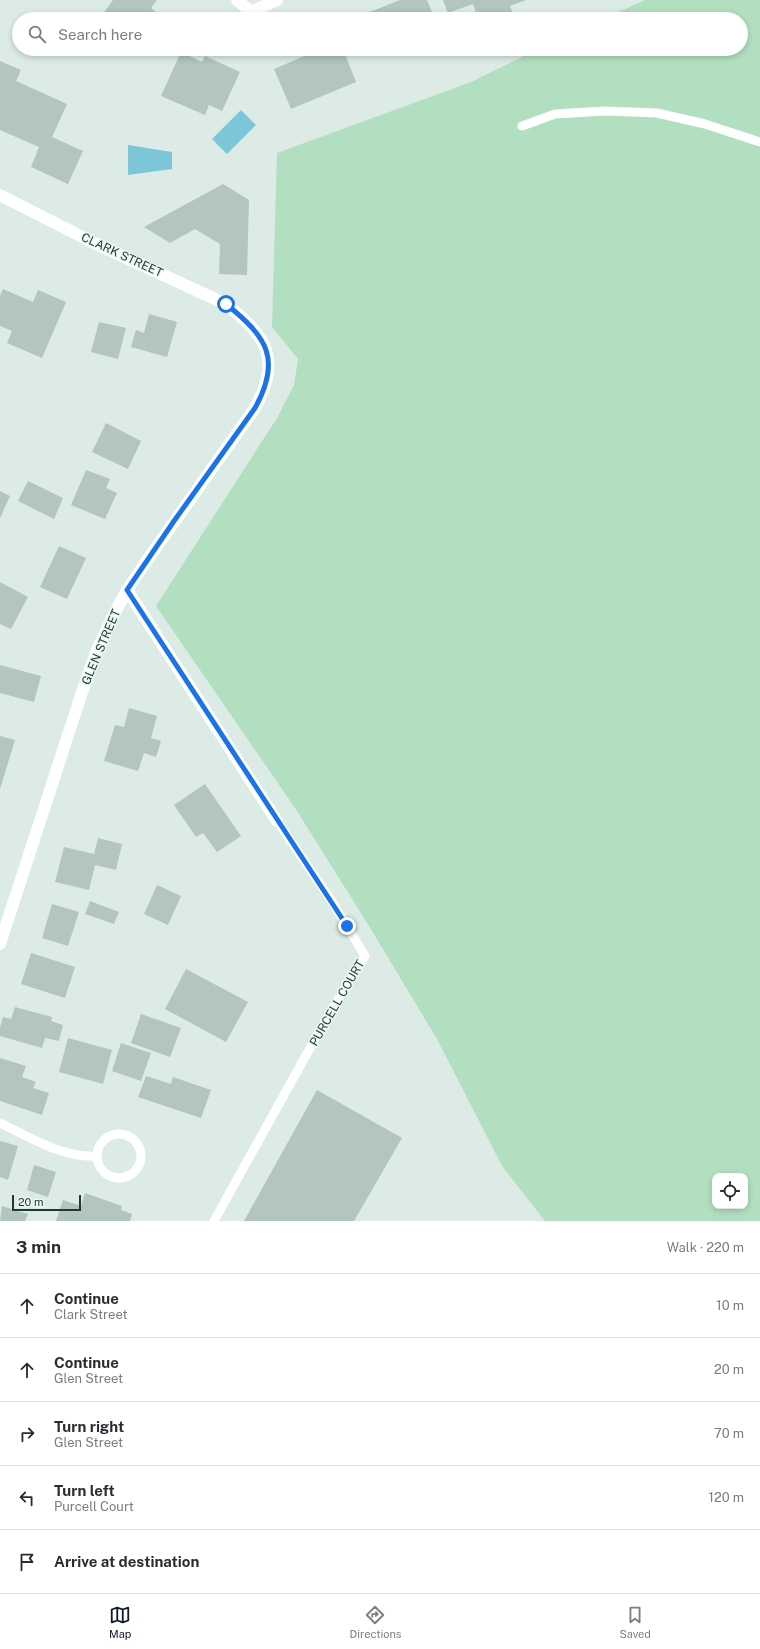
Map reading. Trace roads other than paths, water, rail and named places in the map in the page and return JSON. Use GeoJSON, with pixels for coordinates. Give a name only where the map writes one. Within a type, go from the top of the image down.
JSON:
{"type":"FeatureCollection","features":[{"type":"Feature","properties":{"kind":"street"},"geometry":{"type":"LineString","coordinates":[[237,0],[251,12],[277,0]]}},
{"type":"Feature","properties":{"kind":"street","name":"CLARK STREET"},"geometry":{"type":"LineString","coordinates":[[0,195],[96,244],[226,304],[243,318]]}},
{"type":"Feature","properties":{"kind":"street","name":"GLEN STREET"},"geometry":{"type":"LineString","coordinates":[[0,944],[82,692],[97,650],[112,618],[127,590],[174,521],[255,408],[263,394],[268,378],[269,363],[265,348],[258,336],[243,318]]}},
{"type":"Feature","properties":{"kind":"street","name":"PURCELL COURT"},"geometry":{"type":"LineString","coordinates":[[127,590],[277,821]]}},
{"type":"Feature","properties":{"kind":"lane"},"geometry":{"type":"LineString","coordinates":[[522,126],[555,114],[605,111],[657,113],[705,124],[760,142]]}},
{"type":"Feature","properties":{"kind":"lane","name":"PURCELL COURT"},"geometry":{"type":"LineString","coordinates":[[214,1221],[325,1021],[364,956],[333,903],[277,821]]}},
{"type":"Feature","properties":{"kind":"lane"},"geometry":{"type":"LineString","coordinates":[[0,1123],[55,1149],[86,1157],[96,1156]]}},
{"type":"Feature","properties":{"kind":"lane"},"geometry":{"type":"LineString","coordinates":[[112,1134],[127,1135],[138,1144],[140,1151],[139,1165],[128,1176],[114,1177],[107,1175],[101,1170],[96,1156],[101,1142],[112,1134]]}},
{"type":"Feature","properties":{"kind":"water"},"geometry":{"type":"Polygon","coordinates":[[[241,110],[256,125],[227,154],[212,139],[241,110]]]}},
{"type":"Feature","properties":{"kind":"water"},"geometry":{"type":"Polygon","coordinates":[[[128,145],[172,152],[172,169],[128,175],[128,145]]]}}]}
